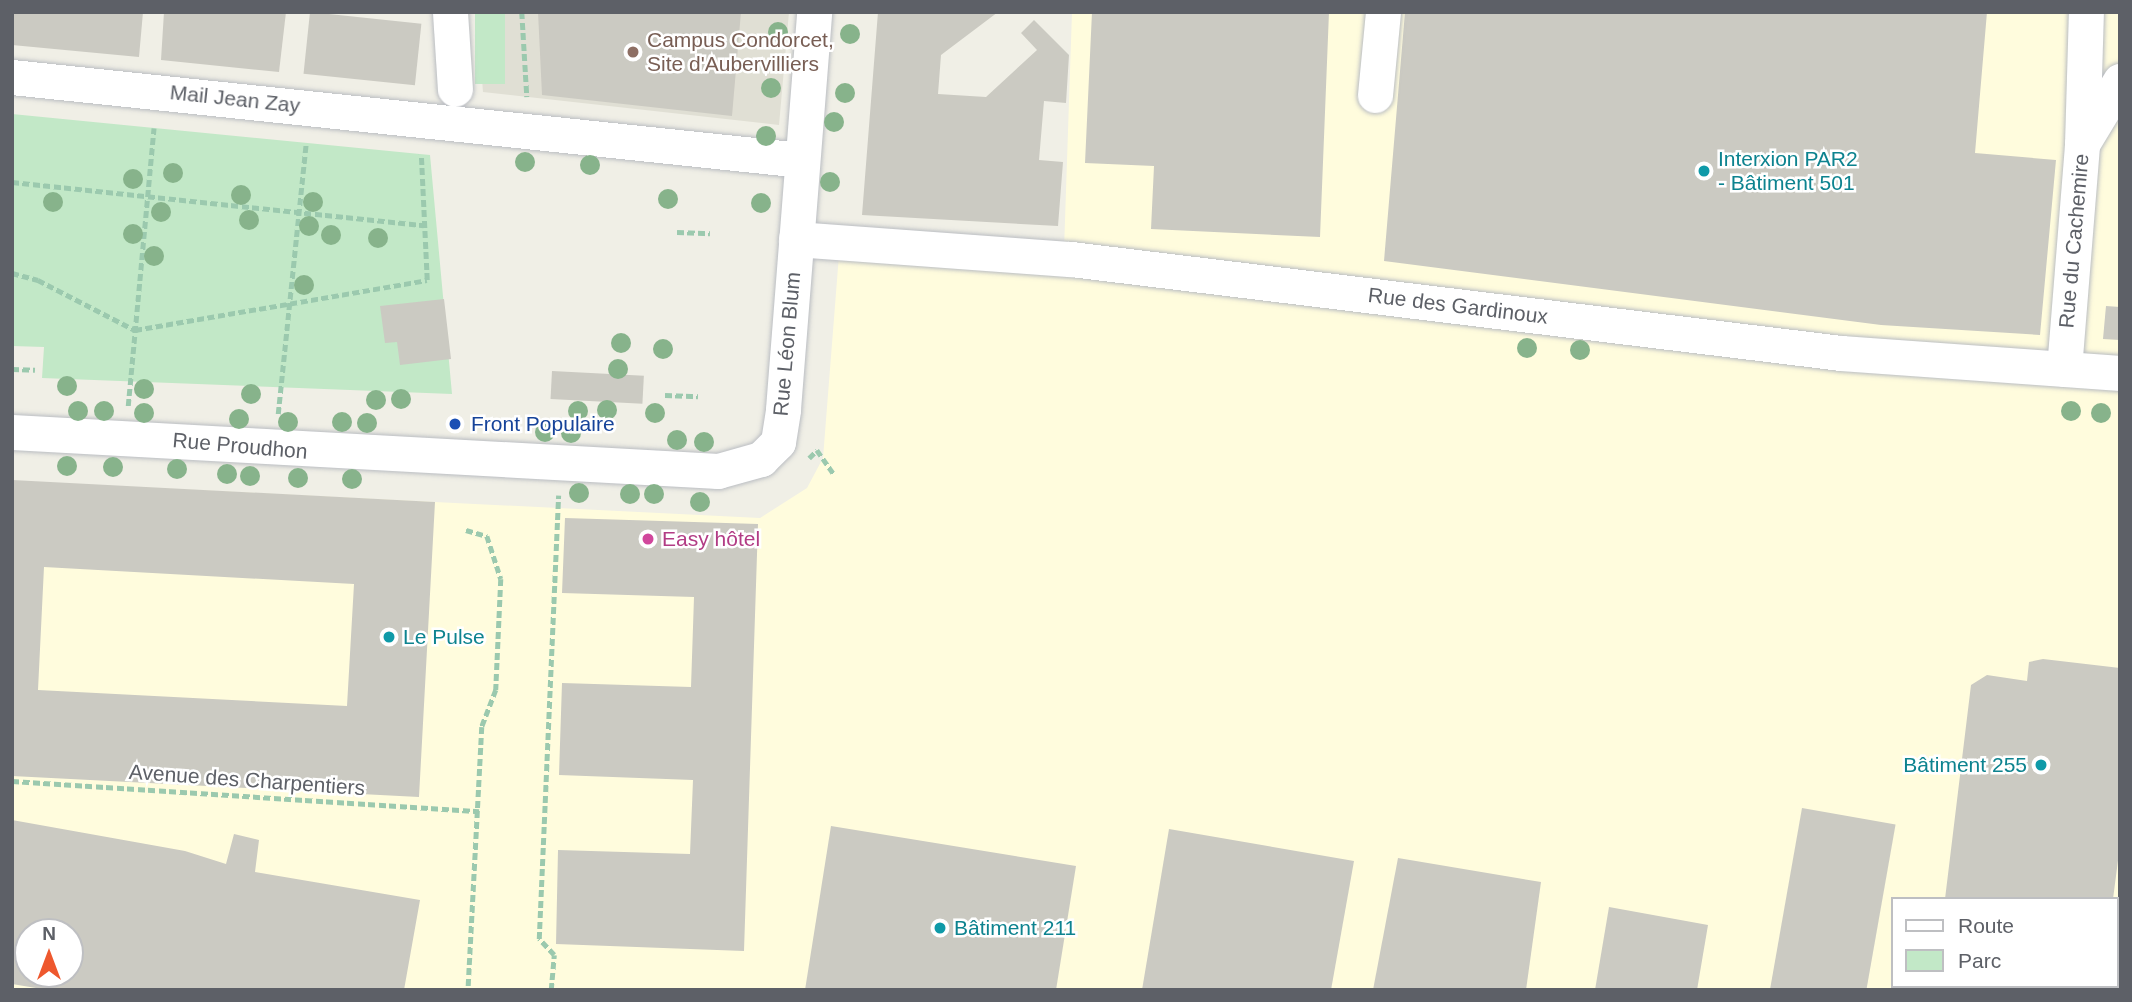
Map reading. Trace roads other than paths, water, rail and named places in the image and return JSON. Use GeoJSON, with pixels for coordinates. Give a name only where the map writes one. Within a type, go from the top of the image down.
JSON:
{"type":"FeatureCollection","features":[{"type":"Feature","properties":{"kind":"street"},"geometry":{"type":"LineString","coordinates":[[450,12],[456,105]]}},
{"type":"Feature","properties":{"kind":"street","name":"Rue Léon Blum"},"geometry":{"type":"LineString","coordinates":[[468,460],[718,471],[761,459],[778,442],[814,12]]}},
{"type":"Feature","properties":{"kind":"street"},"geometry":{"type":"LineString","coordinates":[[1375,95],[1383,12]]}},
{"type":"Feature","properties":{"kind":"street"},"geometry":{"type":"LineString","coordinates":[[2082,144],[2086,12]]}},
{"type":"Feature","properties":{"kind":"street","name":"Mail Jean Zay"},"geometry":{"type":"LineString","coordinates":[[12,77],[456,105],[802,160]]}},
{"type":"Feature","properties":{"kind":"street","name":"Rue du Cachemire"},"geometry":{"type":"LineString","coordinates":[[2064,369],[2082,144],[2120,81]]}},
{"type":"Feature","properties":{"kind":"street","name":"Rue des Gardinoux"},"geometry":{"type":"LineString","coordinates":[[796,239],[1071,259],[1841,353],[2120,373]]}},
{"type":"Feature","properties":{"kind":"street","name":"Rue Proudhon"},"geometry":{"type":"LineString","coordinates":[[12,432],[468,460]]}},
{"type":"Feature","properties":{"kind":"place","name":"Campus Condorcet, Site d'Aubervilliers"},"geometry":{"type":"Point","coordinates":[633,52]}},
{"type":"Feature","properties":{"kind":"place","name":"Interxion PAR2 - Bâtiment 501"},"geometry":{"type":"Point","coordinates":[1704,171]}},
{"type":"Feature","properties":{"kind":"place","name":"Front Populaire"},"geometry":{"type":"Point","coordinates":[455,424]}},
{"type":"Feature","properties":{"kind":"place","name":"Easy hôtel"},"geometry":{"type":"Point","coordinates":[648,539]}},
{"type":"Feature","properties":{"kind":"place","name":"Le Pulse"},"geometry":{"type":"Point","coordinates":[389,637]}},
{"type":"Feature","properties":{"kind":"place","name":"Bâtiment 255"},"geometry":{"type":"Point","coordinates":[2041,765]}},
{"type":"Feature","properties":{"kind":"place","name":"Bâtiment 211"},"geometry":{"type":"Point","coordinates":[940,928]}}]}
